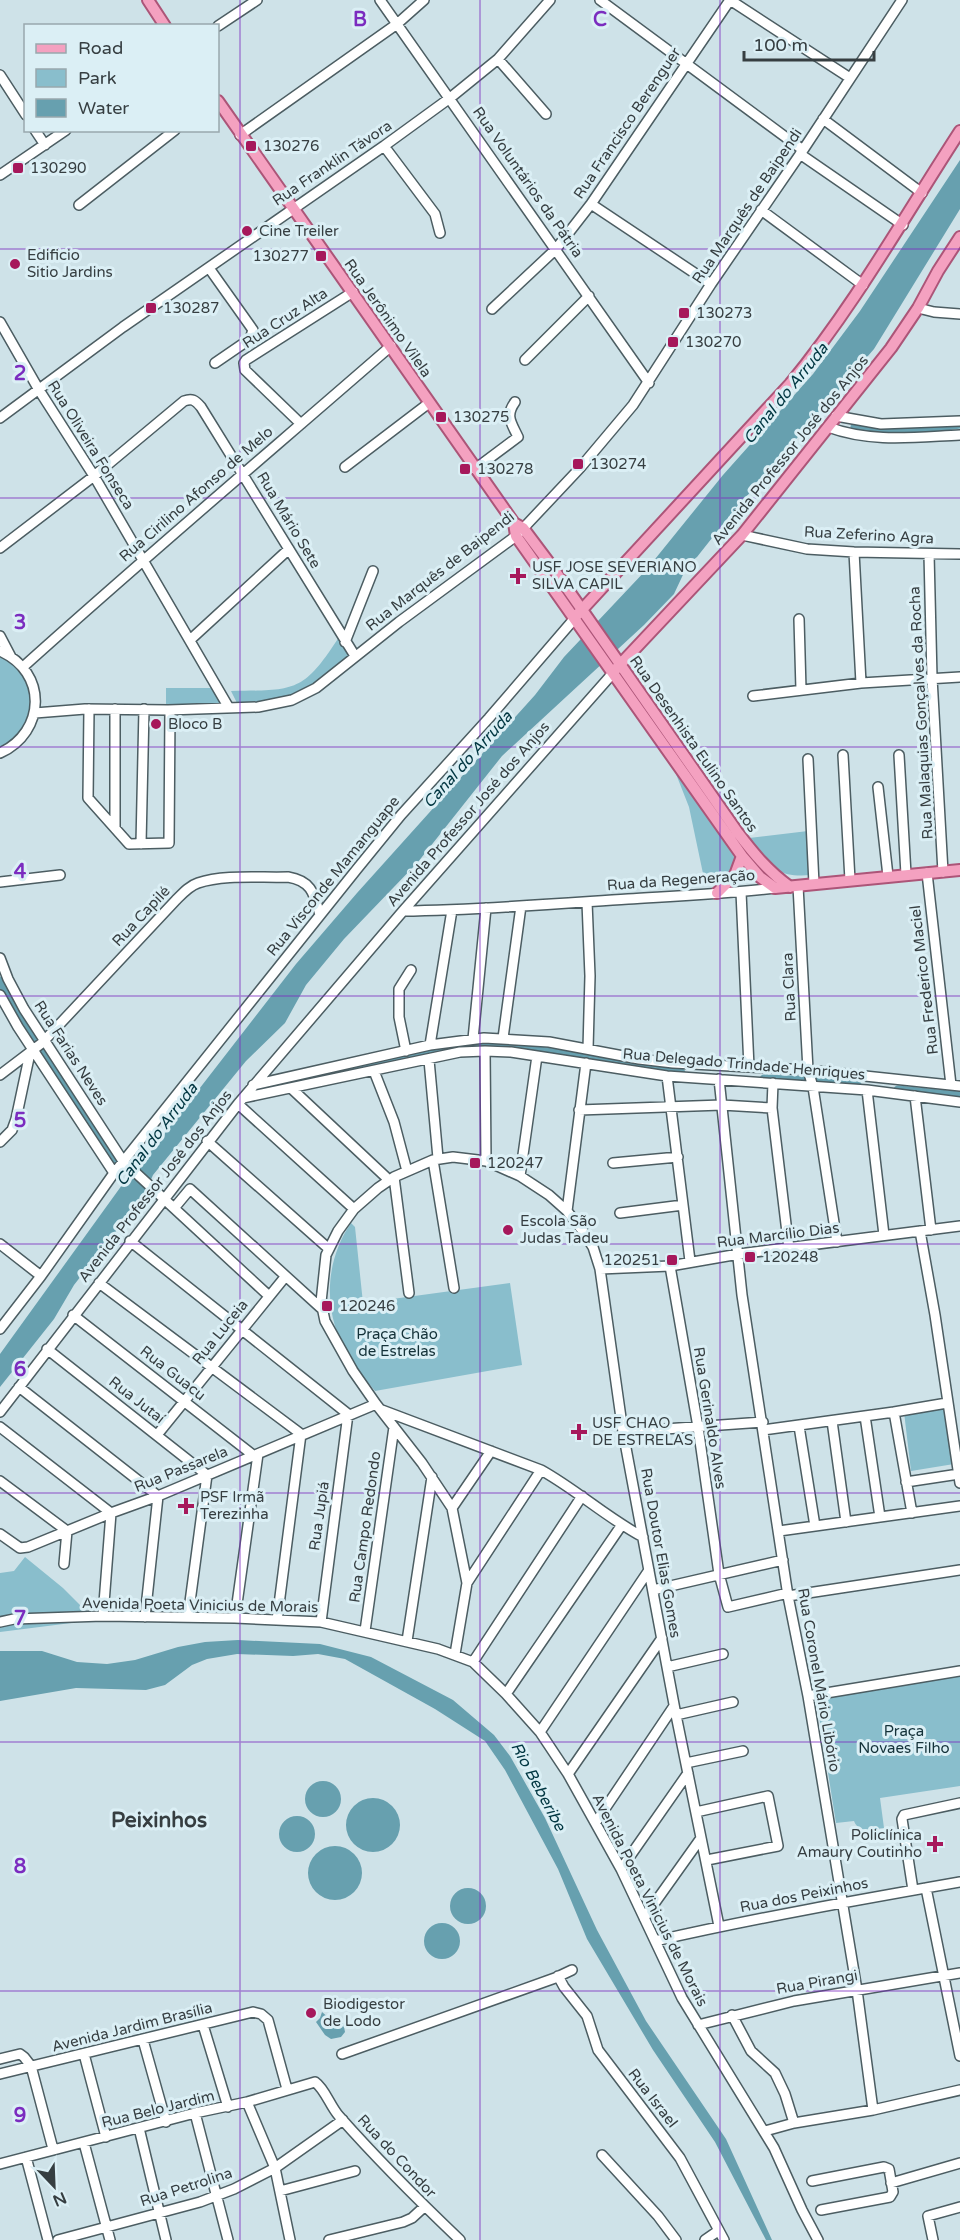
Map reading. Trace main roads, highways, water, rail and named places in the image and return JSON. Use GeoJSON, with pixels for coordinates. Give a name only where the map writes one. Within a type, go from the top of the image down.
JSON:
{"type":"FeatureCollection","features":[{"type":"Feature","properties":{"kind":"main road"},"geometry":{"type":"LineString","coordinates":[[148,0],[164,24]]}},
{"type":"Feature","properties":{"kind":"main road","name":"Rua Jerônimo Vilela"},"geometry":{"type":"LineString","coordinates":[[219,103],[578,614]]}},
{"type":"Feature","properties":{"kind":"main road"},"geometry":{"type":"LineString","coordinates":[[578,614],[790,384],[822,345],[903,225],[960,131]]}},
{"type":"Feature","properties":{"kind":"main road","name":"Avenida Professor José dos Anjos"},"geometry":{"type":"LineString","coordinates":[[614,666],[742,535],[891,348],[918,308],[960,237]]}},
{"type":"Feature","properties":{"kind":"main road","name":"Rua Desenhista Eulino Santos"},"geometry":{"type":"LineString","coordinates":[[578,614],[742,856],[760,877],[775,888]]}},
{"type":"Feature","properties":{"kind":"main road","name":"Rua Desenhista Eulino Santos"},"geometry":{"type":"LineString","coordinates":[[614,666],[759,861],[772,874],[794,886]]}},
{"type":"Feature","properties":{"kind":"main road"},"geometry":{"type":"LineString","coordinates":[[717,893],[735,875],[742,856]]}},
{"type":"Feature","properties":{"kind":"main road","name":"Rua da Regeneração"},"geometry":{"type":"LineString","coordinates":[[775,888],[960,870]]}},
{"type":"Feature","properties":{"kind":"water"},"geometry":{"type":"Polygon","coordinates":[[[960,160],[960,209],[874,349],[697,557],[688,564],[674,594],[644,625],[502,756],[418,862],[344,939],[306,985],[285,1023],[246,1061],[153,1175],[144,1195],[74,1285],[54,1319],[0,1387],[0,1354],[122,1185],[141,1164],[296,964],[535,695],[564,657],[647,569],[723,475],[813,374],[860,311],[960,160]]]}},
{"type":"Feature","properties":{"kind":"water"},"geometry":{"type":"Polygon","coordinates":[[[238,1640],[320,1644],[371,1657],[453,1700],[494,1735],[510,1756],[545,1818],[597,1930],[646,2021],[726,2139],[772,2240],[766,2240],[715,2142],[653,2050],[587,1939],[558,1869],[505,1770],[485,1741],[435,1709],[345,1659],[318,1654],[293,1656],[237,1654],[207,1659],[192,1665],[165,1685],[146,1690],[76,1688],[0,1701],[0,1651],[42,1651],[77,1662],[107,1664],[135,1660],[178,1647],[205,1642],[238,1640]]]}},
{"type":"Feature","properties":{"kind":"water"},"geometry":{"type":"Polygon","coordinates":[[[323,1781],[335,1787],[341,1799],[335,1811],[323,1817],[311,1811],[305,1799],[311,1787],[323,1781]]]}},
{"type":"Feature","properties":{"kind":"water"},"geometry":{"type":"Polygon","coordinates":[[[373,1798],[383,1800],[392,1806],[398,1815],[400,1825],[398,1835],[392,1844],[383,1850],[373,1852],[363,1850],[354,1844],[348,1835],[346,1825],[348,1815],[354,1806],[363,1800],[373,1798]]]}},
{"type":"Feature","properties":{"kind":"water"},"geometry":{"type":"Polygon","coordinates":[[[297,1816],[309,1822],[315,1834],[309,1846],[297,1852],[285,1846],[279,1834],[285,1822],[297,1816]]]}},
{"type":"Feature","properties":{"kind":"water"},"geometry":{"type":"Polygon","coordinates":[[[335,1846],[345,1848],[354,1854],[360,1863],[362,1873],[360,1883],[354,1892],[345,1898],[335,1900],[325,1898],[316,1892],[310,1883],[308,1873],[310,1863],[316,1854],[325,1848],[335,1846]]]}},
{"type":"Feature","properties":{"kind":"water"},"geometry":{"type":"Polygon","coordinates":[[[468,1888],[480,1894],[486,1906],[480,1918],[468,1924],[456,1918],[450,1906],[456,1894],[468,1888]]]}},
{"type":"Feature","properties":{"kind":"water"},"geometry":{"type":"Polygon","coordinates":[[[442,1923],[454,1929],[460,1941],[454,1953],[442,1959],[430,1953],[424,1941],[430,1929],[442,1923]]]}},
{"type":"Feature","properties":{"kind":"water","name":"Biodigestor de Lodo"},"geometry":{"type":"Polygon","coordinates":[[[322,2012],[330,2019],[337,2018],[343,2022],[345,2032],[341,2037],[331,2039],[325,2035],[316,2022],[322,2012]]]}},
{"type":"Feature","properties":{"kind":"waterway"},"geometry":{"type":"LineString","coordinates":[[855,427],[886,431],[960,424]]}},
{"type":"Feature","properties":{"kind":"waterway"},"geometry":{"type":"LineString","coordinates":[[0,981],[4,992],[113,1160]]}},
{"type":"Feature","properties":{"kind":"waterway"},"geometry":{"type":"LineString","coordinates":[[339,1070],[430,1051],[477,1045],[514,1047],[681,1073]]}},
{"type":"Feature","properties":{"kind":"waterway"},"geometry":{"type":"LineString","coordinates":[[764,1079],[857,1085]]}},
{"type":"Feature","properties":{"kind":"waterway"},"geometry":{"type":"LineString","coordinates":[[898,1090],[960,1096]]}},
{"type":"Feature","properties":{"kind":"place","name":"130276"},"geometry":{"type":"Point","coordinates":[251,146]}},
{"type":"Feature","properties":{"kind":"place","name":"130290"},"geometry":{"type":"Point","coordinates":[18,168]}},
{"type":"Feature","properties":{"kind":"place","name":"Cine Treiler"},"geometry":{"type":"Point","coordinates":[247,231]}},
{"type":"Feature","properties":{"kind":"place","name":"130277"},"geometry":{"type":"Point","coordinates":[321,256]}},
{"type":"Feature","properties":{"kind":"place","name":"Edificio Sitio Jardins"},"geometry":{"type":"Point","coordinates":[15,264]}},
{"type":"Feature","properties":{"kind":"place","name":"130287"},"geometry":{"type":"Point","coordinates":[151,308]}},
{"type":"Feature","properties":{"kind":"place","name":"130273"},"geometry":{"type":"Point","coordinates":[684,313]}},
{"type":"Feature","properties":{"kind":"place","name":"130270"},"geometry":{"type":"Point","coordinates":[673,342]}},
{"type":"Feature","properties":{"kind":"place","name":"130275"},"geometry":{"type":"Point","coordinates":[441,417]}},
{"type":"Feature","properties":{"kind":"place","name":"130274"},"geometry":{"type":"Point","coordinates":[578,464]}},
{"type":"Feature","properties":{"kind":"place","name":"130278"},"geometry":{"type":"Point","coordinates":[465,469]}},
{"type":"Feature","properties":{"kind":"place","name":"USF JOSE SEVERIANO SILVA CAPIL"},"geometry":{"type":"Point","coordinates":[518,576]}},
{"type":"Feature","properties":{"kind":"place","name":"Bloco B"},"geometry":{"type":"Point","coordinates":[156,724]}},
{"type":"Feature","properties":{"kind":"place","name":"120247"},"geometry":{"type":"Point","coordinates":[475,1163]}},
{"type":"Feature","properties":{"kind":"place","name":"Escola São Judas Tadeu"},"geometry":{"type":"Point","coordinates":[508,1230]}},
{"type":"Feature","properties":{"kind":"place","name":"120248"},"geometry":{"type":"Point","coordinates":[750,1257]}},
{"type":"Feature","properties":{"kind":"place","name":"120251"},"geometry":{"type":"Point","coordinates":[672,1260]}},
{"type":"Feature","properties":{"kind":"place","name":"120246"},"geometry":{"type":"Point","coordinates":[327,1306]}},
{"type":"Feature","properties":{"kind":"place","name":"USF CHAO DE ESTRELAS"},"geometry":{"type":"Point","coordinates":[579,1432]}},
{"type":"Feature","properties":{"kind":"place","name":"PSF Irmã Terezinha"},"geometry":{"type":"Point","coordinates":[186,1506]}},
{"type":"Feature","properties":{"kind":"place","name":"Policlínica Amaury Coutinho"},"geometry":{"type":"Point","coordinates":[935,1844]}},
{"type":"Feature","properties":{"kind":"place","name":"Biodigestor de Lodo"},"geometry":{"type":"Point","coordinates":[311,2013]}},
{"type":"Feature","properties":{"kind":"district","name":"Peixinhos"},"geometry":{"type":"Point","coordinates":[159,1820]}},
{"type":"Feature","properties":{"kind":"water label","name":"Canal do Arruda"},"geometry":{"type":"Point","coordinates":[785,393]}},
{"type":"Feature","properties":{"kind":"water label","name":"Canal do Arruda"},"geometry":{"type":"Point","coordinates":[467,759]}},
{"type":"Feature","properties":{"kind":"water label","name":"Canal do Arruda"},"geometry":{"type":"Point","coordinates":[156,1134]}},
{"type":"Feature","properties":{"kind":"water label","name":"Rio Beberibe"},"geometry":{"type":"Point","coordinates":[539,1786]}},
{"type":"Feature","properties":{"kind":"park label","name":"Praça Chão de Estrelas"},"geometry":{"type":"Point","coordinates":[397,1342]}},
{"type":"Feature","properties":{"kind":"park label","name":"Praça Novaes Filho"},"geometry":{"type":"Point","coordinates":[904,1740]}}]}
